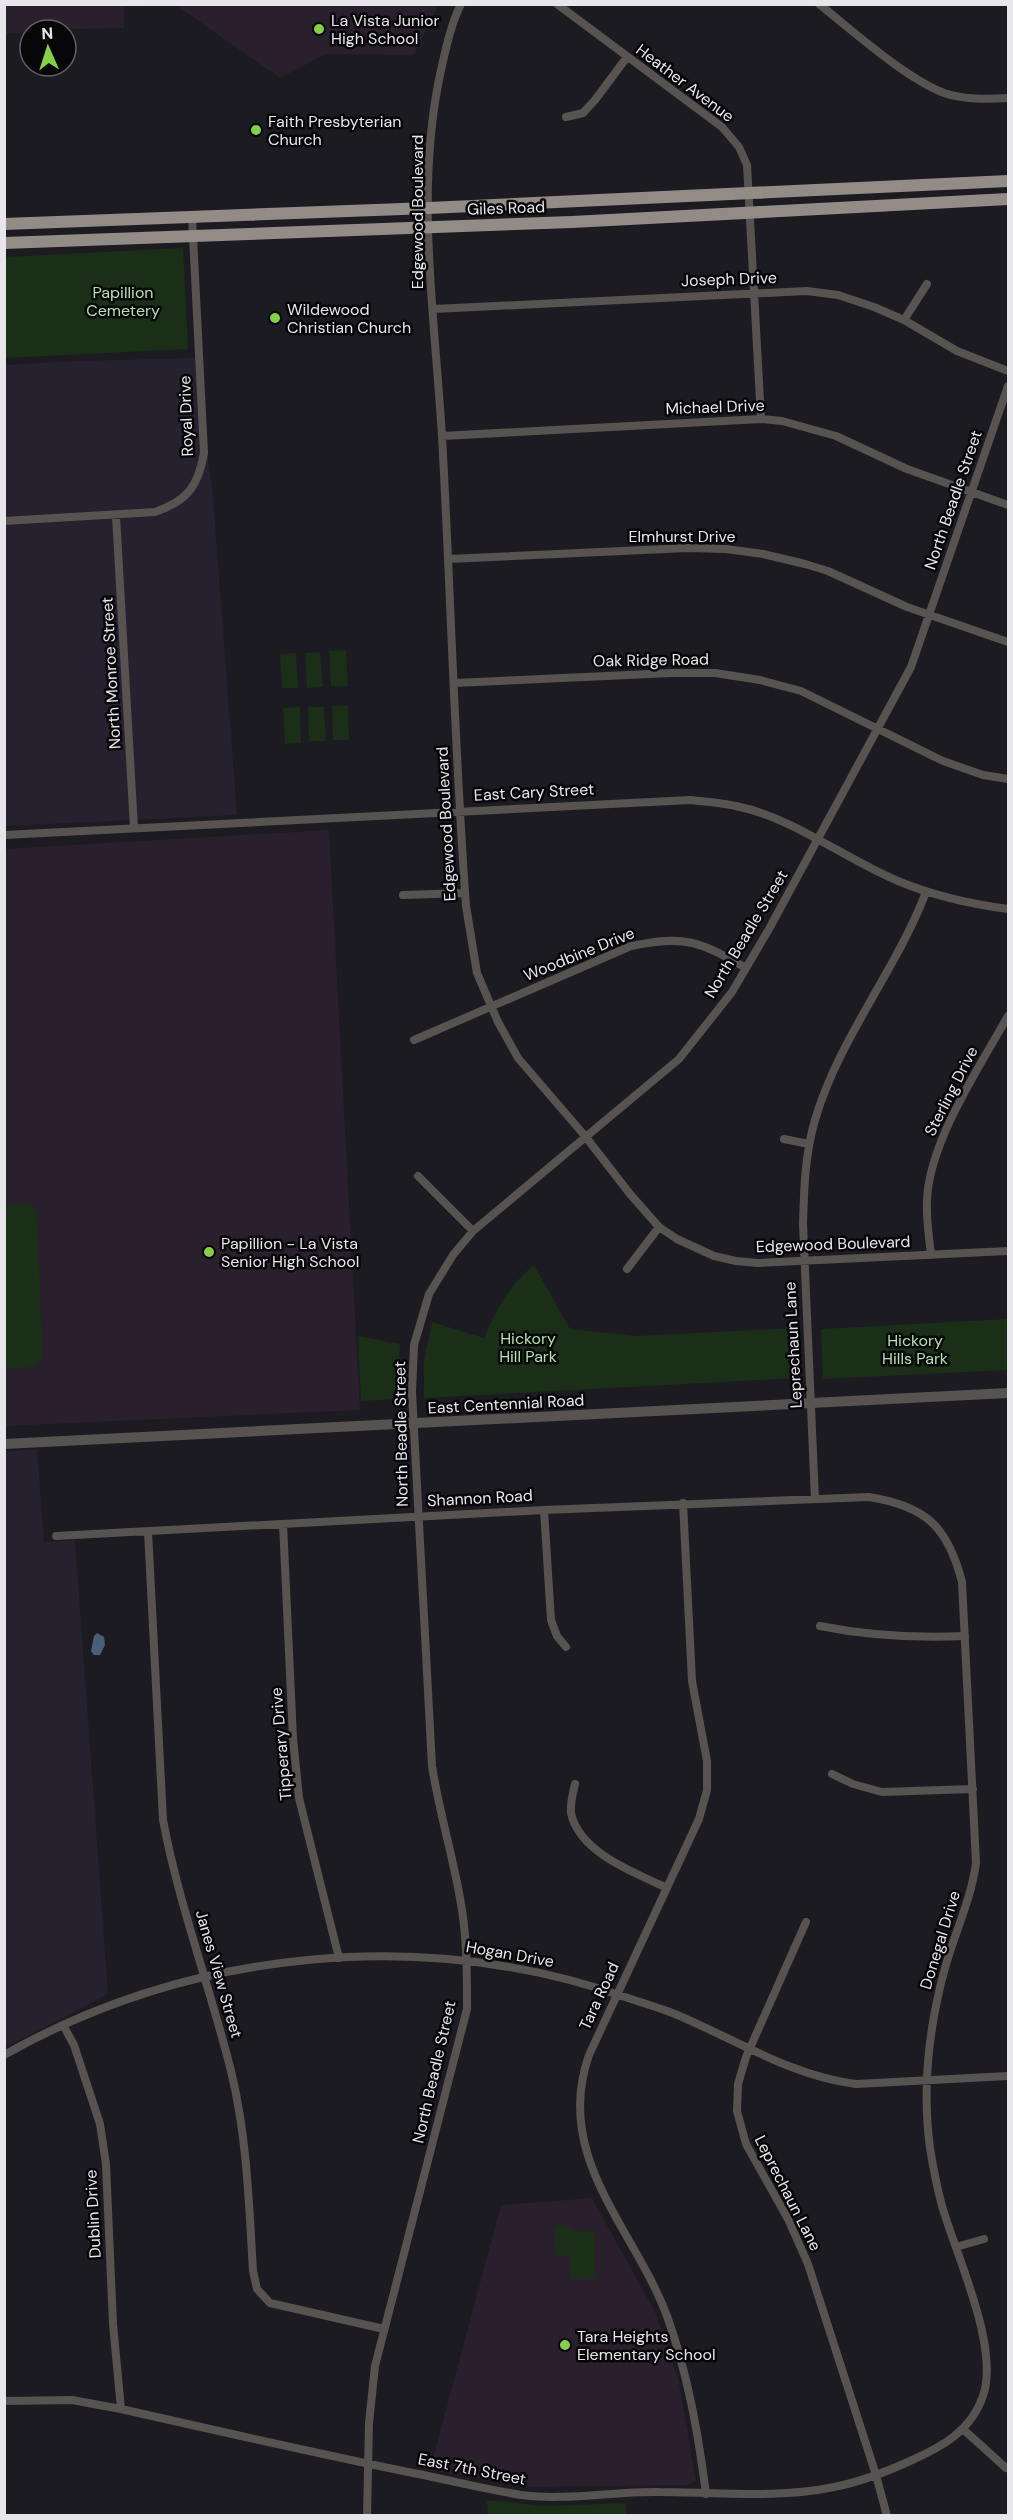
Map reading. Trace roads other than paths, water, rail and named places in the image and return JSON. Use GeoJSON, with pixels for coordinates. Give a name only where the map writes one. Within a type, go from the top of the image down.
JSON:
{"type":"FeatureCollection","features":[{"type":"Feature","properties":{"kind":"main road","name":"Giles Road"},"geometry":{"type":"LineString","coordinates":[[4,224],[429,208],[1008,180]]}},
{"type":"Feature","properties":{"kind":"main road","name":"Giles Road"},"geometry":{"type":"LineString","coordinates":[[4,243],[430,227],[1008,199]]}},
{"type":"Feature","properties":{"kind":"street","name":"Edgewood Boulevard"},"geometry":{"type":"LineString","coordinates":[[461,4],[444,56],[433,112],[429,150],[429,208],[465,893],[477,972],[491,1007],[518,1058],[585,1136],[630,1194],[659,1227],[697,1249],[736,1261],[805,1262],[1008,1251]]}},
{"type":"Feature","properties":{"kind":"street","name":"Heather Avenue"},"geometry":{"type":"LineString","coordinates":[[557,4],[722,127],[739,147],[747,165],[761,419]]}},
{"type":"Feature","properties":{"kind":"street"},"geometry":{"type":"LineString","coordinates":[[819,4],[902,69],[945,93],[973,98],[1008,98]]}},
{"type":"Feature","properties":{"kind":"street"},"geometry":{"type":"LineString","coordinates":[[566,117],[583,113],[627,57]]}},
{"type":"Feature","properties":{"kind":"street","name":"Royal Drive"},"geometry":{"type":"LineString","coordinates":[[4,521],[154,512],[169,507],[192,490],[201,470],[204,453],[192,217]]}},
{"type":"Feature","properties":{"kind":"street"},"geometry":{"type":"LineString","coordinates":[[904,320],[927,284]]}},
{"type":"Feature","properties":{"kind":"street","name":"Joseph Drive"},"geometry":{"type":"LineString","coordinates":[[433,309],[807,291],[838,295],[874,307],[904,320],[957,351],[1008,371]]}},
{"type":"Feature","properties":{"kind":"street","name":"North Beadle Street"},"geometry":{"type":"LineString","coordinates":[[367,2516],[366,2463],[375,2366],[410,2226],[456,2060],[467,2009],[468,1961],[460,1898],[437,1802],[432,1766],[413,1424],[414,1345],[423,1309],[440,1272],[473,1231],[679,1059],[732,992],[911,667],[1008,386]]}},
{"type":"Feature","properties":{"kind":"street","name":"Michael Drive"},"geometry":{"type":"LineString","coordinates":[[442,436],[761,419],[782,421],[836,436],[907,470],[1008,505]]}},
{"type":"Feature","properties":{"kind":"street","name":"North Monroe Street"},"geometry":{"type":"LineString","coordinates":[[116,516],[134,828]]}},
{"type":"Feature","properties":{"kind":"street","name":"Elmhurst Drive"},"geometry":{"type":"LineString","coordinates":[[448,559],[687,548],[726,549],[763,554],[828,571],[907,607],[1008,642]]}},
{"type":"Feature","properties":{"kind":"street","name":"Oak Ridge Road"},"geometry":{"type":"LineString","coordinates":[[454,683],[671,673],[715,674],[760,680],[801,691],[944,761],[983,775],[1008,779]]}},
{"type":"Feature","properties":{"kind":"street","name":"East Cary Street"},"geometry":{"type":"LineString","coordinates":[[4,835],[690,800],[741,807],[776,820],[867,868],[926,892],[968,903],[1008,909]]}},
{"type":"Feature","properties":{"kind":"street","name":"Leprechaun Lane"},"geometry":{"type":"LineString","coordinates":[[815,1499],[805,1262],[804,1183],[809,1144],[826,1088],[848,1042],[890,971],[915,921],[926,892]]}},
{"type":"Feature","properties":{"kind":"street"},"geometry":{"type":"LineString","coordinates":[[403,896],[465,893]]}},
{"type":"Feature","properties":{"kind":"street","name":"Woodbine Drive"},"geometry":{"type":"LineString","coordinates":[[414,1040],[631,946],[656,941],[687,940],[715,951],[746,968]]}},
{"type":"Feature","properties":{"kind":"street","name":"Sterling Drive"},"geometry":{"type":"LineString","coordinates":[[931,1255],[927,1200],[932,1169],[942,1137],[1008,1016]]}},
{"type":"Feature","properties":{"kind":"street"},"geometry":{"type":"LineString","coordinates":[[784,1139],[809,1144]]}},
{"type":"Feature","properties":{"kind":"street"},"geometry":{"type":"LineString","coordinates":[[418,1176],[473,1231]]}},
{"type":"Feature","properties":{"kind":"street"},"geometry":{"type":"LineString","coordinates":[[627,1269],[659,1227]]}},
{"type":"Feature","properties":{"kind":"street","name":"East Centennial Road"},"geometry":{"type":"LineString","coordinates":[[4,1444],[1008,1392]]}},
{"type":"Feature","properties":{"kind":"street","name":"Shannon Road"},"geometry":{"type":"LineString","coordinates":[[56,1536],[684,1503],[869,1497]]}},
{"type":"Feature","properties":{"kind":"street","name":"Donegal Drive"},"geometry":{"type":"LineString","coordinates":[[869,1497],[891,1500],[913,1509],[933,1522],[955,1555],[962,1582],[976,1863],[973,1886],[946,1965],[938,1997],[927,2080],[926,2113],[930,2151],[941,2203],[979,2321],[987,2360],[984,2394],[964,2430]]}},
{"type":"Feature","properties":{"kind":"street","name":"Tara Road"},"geometry":{"type":"LineString","coordinates":[[684,1503],[692,1681],[707,1761],[707,1790],[699,1819],[665,1887],[586,2063],[581,2089],[582,2133],[593,2175],[642,2262],[666,2314],[690,2396],[706,2494]]}},
{"type":"Feature","properties":{"kind":"street"},"geometry":{"type":"LineString","coordinates":[[544,1510],[551,1620],[557,1636],[566,1647]]}},
{"type":"Feature","properties":{"kind":"street","name":"Tipperary Drive"},"geometry":{"type":"LineString","coordinates":[[283,1524],[293,1738],[299,1798],[339,1958]]}},
{"type":"Feature","properties":{"kind":"street","name":"Janes View Street"},"geometry":{"type":"LineString","coordinates":[[148,1531],[163,1820],[170,1857],[231,2072],[242,2127],[253,2271],[257,2289],[270,2303],[384,2329]]}},
{"type":"Feature","properties":{"kind":"street"},"geometry":{"type":"LineString","coordinates":[[820,1626],[864,1635],[918,1638],[965,1636]]}},
{"type":"Feature","properties":{"kind":"street"},"geometry":{"type":"LineString","coordinates":[[832,1774],[853,1784],[882,1792],[973,1789]]}},
{"type":"Feature","properties":{"kind":"street"},"geometry":{"type":"LineString","coordinates":[[575,1784],[572,1813],[590,1843],[616,1864],[665,1887]]}},
{"type":"Feature","properties":{"kind":"street","name":"Leprechaun Lane"},"geometry":{"type":"LineString","coordinates":[[806,1922],[740,2076],[737,2094],[740,2129],[749,2150],[788,2219],[808,2264],[876,2475],[886,2516]]}},
{"type":"Feature","properties":{"kind":"street","name":"Hogan Drive"},"geometry":{"type":"LineString","coordinates":[[4,2055],[103,2007],[204,1976],[266,1964],[382,1956],[468,1961],[541,1973],[616,1994],[674,2014],[800,2072],[832,2081],[856,2085],[1008,2076]]}},
{"type":"Feature","properties":{"kind":"street","name":"Dublin Drive"},"geometry":{"type":"LineString","coordinates":[[63,2025],[74,2045],[100,2124],[106,2164],[113,2324],[121,2409]]}},
{"type":"Feature","properties":{"kind":"street"},"geometry":{"type":"LineString","coordinates":[[956,2247],[984,2239]]}},
{"type":"Feature","properties":{"kind":"street","name":"East 7th Street"},"geometry":{"type":"LineString","coordinates":[[4,2401],[72,2400],[524,2495],[657,2491],[706,2494],[818,2490],[876,2475],[934,2451],[964,2430]]}},
{"type":"Feature","properties":{"kind":"street"},"geometry":{"type":"LineString","coordinates":[[964,2430],[1006,2468]]}},
{"type":"Feature","properties":{"kind":"water"},"geometry":{"type":"Polygon","coordinates":[[[97,1633],[104,1637],[105,1645],[100,1655],[94,1655],[91,1651],[94,1636],[97,1633]]]}},
{"type":"Feature","properties":{"kind":"place","name":"La Vista Junior High School"},"geometry":{"type":"Point","coordinates":[319,29]}},
{"type":"Feature","properties":{"kind":"place","name":"Faith Presbyterian Church"},"geometry":{"type":"Point","coordinates":[256,130]}},
{"type":"Feature","properties":{"kind":"place","name":"Wildewood Christian Church"},"geometry":{"type":"Point","coordinates":[275,318]}},
{"type":"Feature","properties":{"kind":"place","name":"Papillion - La Vista Senior High School"},"geometry":{"type":"Point","coordinates":[209,1252]}},
{"type":"Feature","properties":{"kind":"place","name":"Tara Heights Elementary School"},"geometry":{"type":"Point","coordinates":[565,2345]}},
{"type":"Feature","properties":{"kind":"park label","name":"Papillion Cemetery"},"geometry":{"type":"Point","coordinates":[123,301]}},
{"type":"Feature","properties":{"kind":"park label","name":"Hickory Hill Park"},"geometry":{"type":"Point","coordinates":[528,1347]}},
{"type":"Feature","properties":{"kind":"park label","name":"Hickory Hills Park"},"geometry":{"type":"Point","coordinates":[915,1349]}}]}
